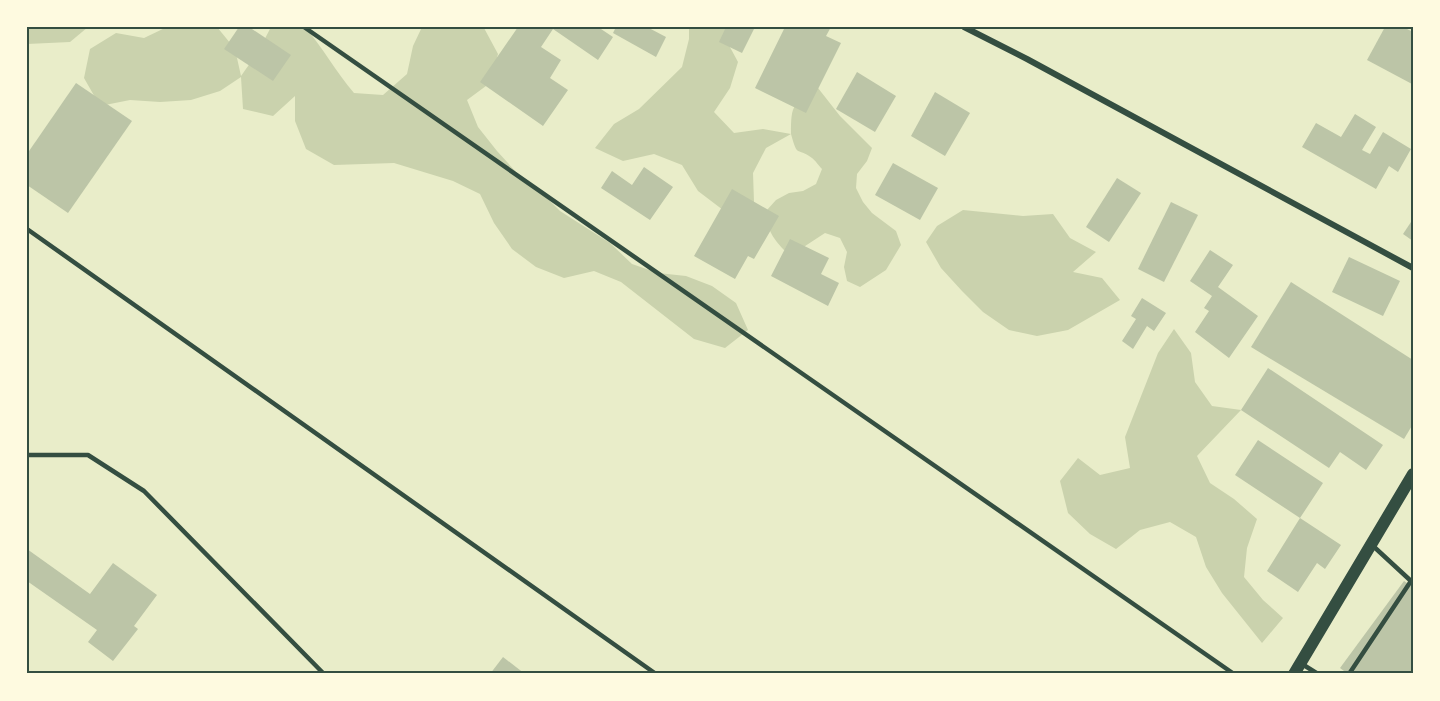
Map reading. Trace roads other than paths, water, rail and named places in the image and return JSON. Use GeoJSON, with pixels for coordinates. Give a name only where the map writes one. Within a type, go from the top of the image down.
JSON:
{"type":"FeatureCollection","features":[{"type":"Feature","properties":{"kind":"main road"},"geometry":{"type":"LineString","coordinates":[[1298,668],[1413,474]]}},
{"type":"Feature","properties":{"kind":"street"},"geometry":{"type":"LineString","coordinates":[[964,27],[1413,268]]}},
{"type":"Feature","properties":{"kind":"lane"},"geometry":{"type":"LineString","coordinates":[[304,27],[1234,674]]}},
{"type":"Feature","properties":{"kind":"lane"},"geometry":{"type":"LineString","coordinates":[[27,229],[656,674]]}},
{"type":"Feature","properties":{"kind":"lane"},"geometry":{"type":"LineString","coordinates":[[27,455],[88,455],[144,491],[324,674]]}},
{"type":"Feature","properties":{"kind":"lane"},"geometry":{"type":"LineString","coordinates":[[1349,674],[1412,581],[1372,545]]}},
{"type":"Feature","properties":{"kind":"lane"},"geometry":{"type":"LineString","coordinates":[[1298,668],[1318,674]]}}]}
